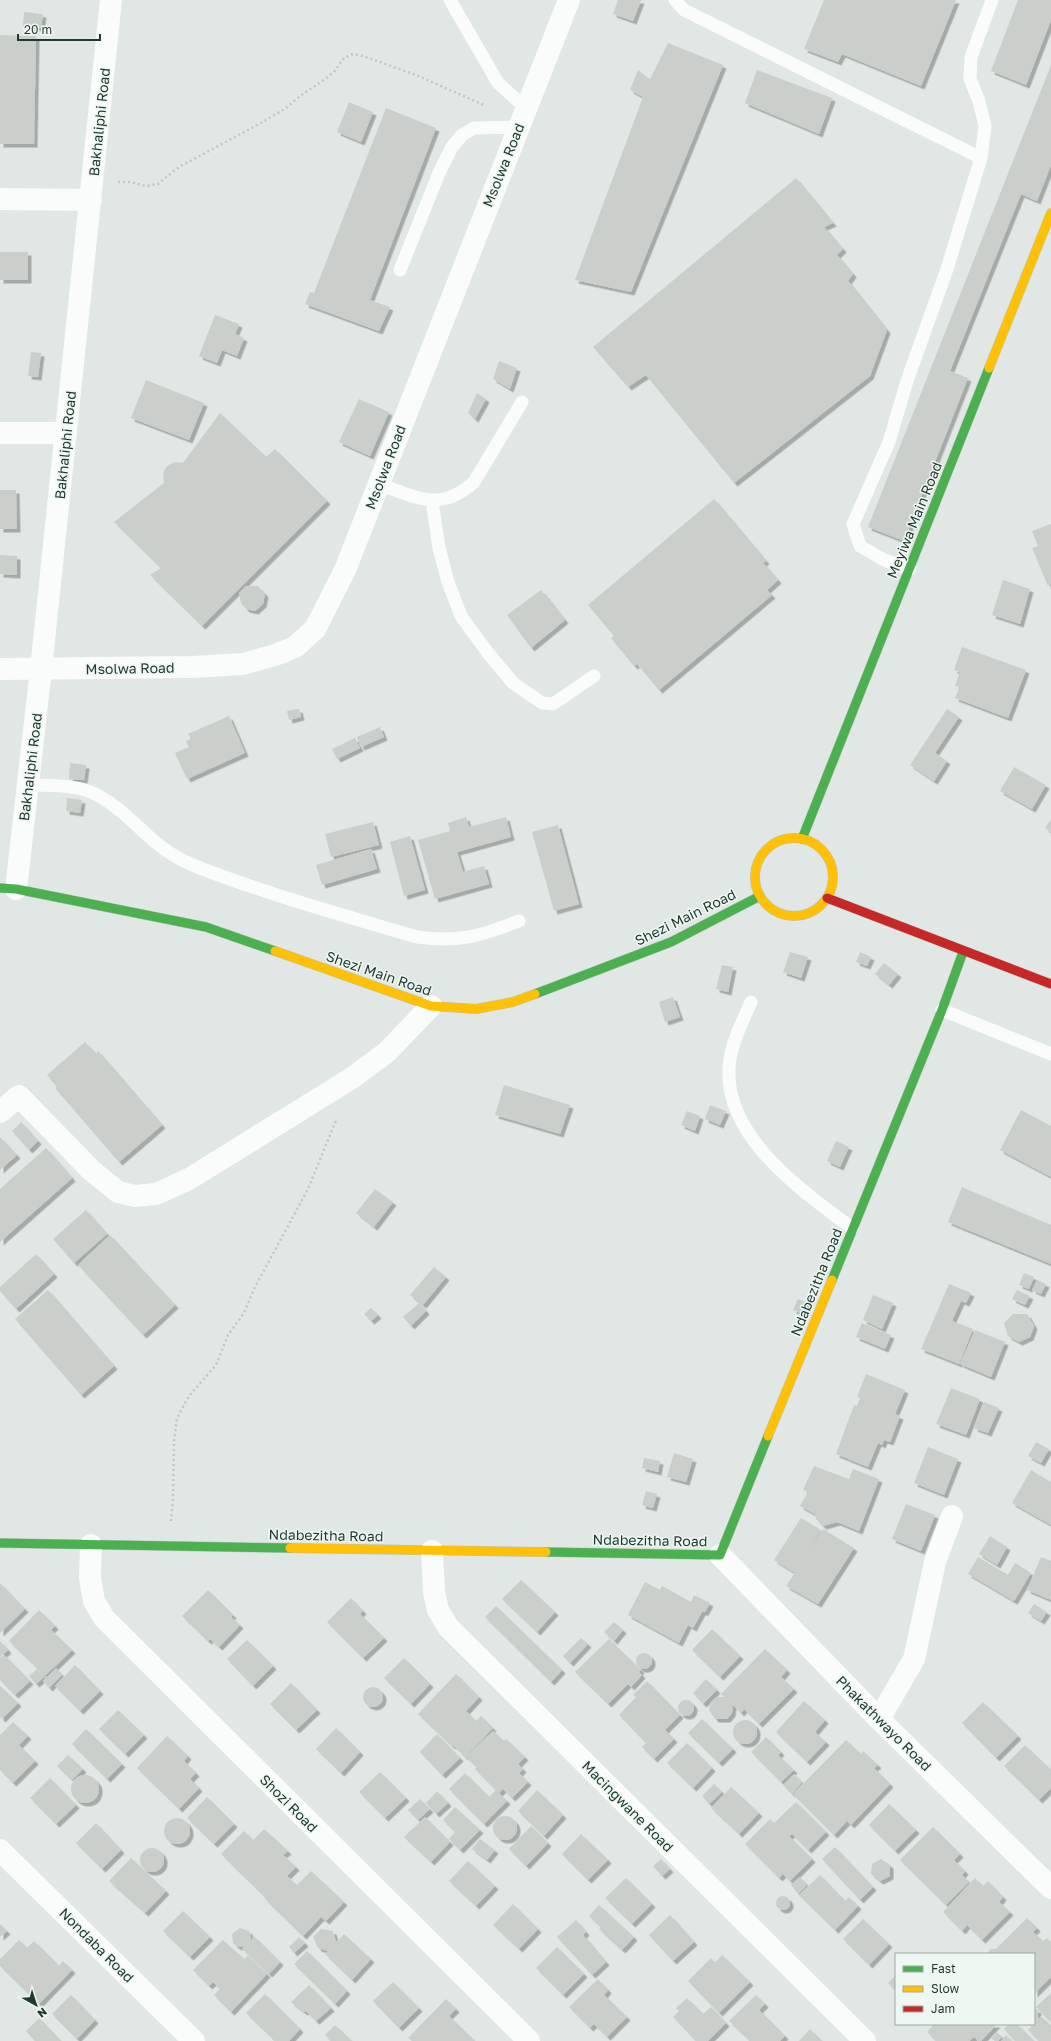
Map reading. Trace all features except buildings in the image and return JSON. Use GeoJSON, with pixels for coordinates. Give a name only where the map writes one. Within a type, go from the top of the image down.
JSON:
{"type":"FeatureCollection","features":[{"type":"Feature","properties":{"kind":"street","name":"Bakhaliphi Road"},"geometry":{"type":"LineString","coordinates":[[8,889],[28,784],[111,0]]}},
{"type":"Feature","properties":{"kind":"street","name":"Msolwa Road"},"geometry":{"type":"LineString","coordinates":[[0,669],[192,667],[244,664],[295,647],[306,638],[322,618],[345,570],[569,0]]}},
{"type":"Feature","properties":{"kind":"street"},"geometry":{"type":"LineString","coordinates":[[0,199],[92,190]]}},
{"type":"Feature","properties":{"kind":"street","name":"Meyiwa Main Road"},"geometry":{"type":"LineString","coordinates":[[802,839],[1051,213]]}},
{"type":"Feature","properties":{"kind":"street"},"geometry":{"type":"LineString","coordinates":[[0,433],[66,433]]}},
{"type":"Feature","properties":{"kind":"street"},"geometry":{"type":"LineString","coordinates":[[790,838],[802,839],[814,843],[824,851],[830,862],[833,874],[832,886],[827,898],[818,908],[806,914],[792,916],[780,913],[768,906],[760,896],[756,884],[755,871],[759,859],[767,849],[777,842],[790,838]]}},
{"type":"Feature","properties":{"kind":"street","name":"Shezi Main Road"},"geometry":{"type":"LineString","coordinates":[[8,889],[206,927],[431,1006],[476,1009],[512,1002],[671,942],[760,896]]}},
{"type":"Feature","properties":{"kind":"street"},"geometry":{"type":"LineString","coordinates":[[827,898],[963,952],[1051,984]]}},
{"type":"Feature","properties":{"kind":"street","name":"Ndabezitha Road"},"geometry":{"type":"LineString","coordinates":[[0,1543],[720,1555],[942,1010],[963,952]]}},
{"type":"Feature","properties":{"kind":"street"},"geometry":{"type":"LineString","coordinates":[[0,1112],[19,1096],[91,1170],[118,1192],[134,1196],[156,1194],[189,1179],[352,1078],[387,1052],[431,1006]]}},
{"type":"Feature","properties":{"kind":"street"},"geometry":{"type":"LineString","coordinates":[[879,1719],[914,1659],[935,1562],[952,1516]]}},
{"type":"Feature","properties":{"kind":"street","name":"Shozi Road"},"geometry":{"type":"LineString","coordinates":[[91,1545],[90,1578],[94,1601],[104,1618],[529,2041]]}},
{"type":"Feature","properties":{"kind":"street","name":"Macingwane Road"},"geometry":{"type":"LineString","coordinates":[[432,1551],[435,1598],[438,1610],[448,1627],[865,2041]]}},
{"type":"Feature","properties":{"kind":"street","name":"Phakathwayo Road"},"geometry":{"type":"LineString","coordinates":[[720,1555],[879,1719],[1051,1888]]}},
{"type":"Feature","properties":{"kind":"street","name":"Nondaba Road"},"geometry":{"type":"LineString","coordinates":[[0,1850],[194,2041]]}},
{"type":"Feature","properties":{"kind":"lane"},"geometry":{"type":"LineString","coordinates":[[400,270],[439,173],[452,147],[462,135],[474,128],[522,118],[498,83],[450,0]]}},
{"type":"Feature","properties":{"kind":"lane"},"geometry":{"type":"LineString","coordinates":[[675,0],[684,10],[981,158]]}},
{"type":"Feature","properties":{"kind":"lane"},"geometry":{"type":"LineString","coordinates":[[910,569],[884,560],[860,546],[853,524],[889,442],[907,381],[948,269],[981,158],[985,126],[979,101],[970,79],[971,58],[992,0]]}},
{"type":"Feature","properties":{"kind":"lane"},"geometry":{"type":"LineString","coordinates":[[379,484],[432,501],[448,499],[462,493],[474,482],[522,402]]}},
{"type":"Feature","properties":{"kind":"lane"},"geometry":{"type":"LineString","coordinates":[[432,501],[439,548],[448,582],[461,616],[488,653],[513,683],[542,703],[553,704],[594,676]]}},
{"type":"Feature","properties":{"kind":"lane"},"geometry":{"type":"LineString","coordinates":[[28,784],[76,788],[98,795],[115,807],[151,841],[170,854],[186,862],[244,884],[417,937],[439,940],[461,939],[485,934],[519,921]]}},
{"type":"Feature","properties":{"kind":"lane"},"geometry":{"type":"LineString","coordinates":[[752,1002],[736,1037],[730,1059],[729,1078],[732,1099],[741,1121],[758,1148],[813,1199],[852,1228]]}},
{"type":"Feature","properties":{"kind":"lane"},"geometry":{"type":"LineString","coordinates":[[942,1010],[1051,1054]]}},
{"type":"Feature","properties":{"kind":"path"},"geometry":{"type":"LineString","coordinates":[[92,190],[130,182],[146,186],[158,184],[179,167],[286,108],[334,72],[344,58],[353,54],[363,56],[416,75],[496,111],[522,118]]}},
{"type":"Feature","properties":{"kind":"path"},"geometry":{"type":"LineString","coordinates":[[166,1546],[173,1499],[174,1441],[177,1418],[189,1396],[216,1365],[228,1335],[244,1313],[255,1287],[308,1189],[352,1078]]}},
{"type":"Feature","properties":{"kind":"traffic: fast"},"geometry":{"type":"LineString","coordinates":[[802,839],[989,368]]}},
{"type":"Feature","properties":{"kind":"traffic: fast"},"geometry":{"type":"LineString","coordinates":[[0,888],[16,889],[206,927],[275,951]]}},
{"type":"Feature","properties":{"kind":"traffic: fast"},"geometry":{"type":"LineString","coordinates":[[535,994],[671,942],[760,896]]}},
{"type":"Feature","properties":{"kind":"traffic: fast"},"geometry":{"type":"LineString","coordinates":[[832,1280],[942,1010],[963,952]]}},
{"type":"Feature","properties":{"kind":"traffic: fast"},"geometry":{"type":"LineString","coordinates":[[546,1552],[720,1555],[768,1436]]}},
{"type":"Feature","properties":{"kind":"traffic: fast"},"geometry":{"type":"LineString","coordinates":[[0,1543],[290,1548]]}},
{"type":"Feature","properties":{"kind":"traffic: slow"},"geometry":{"type":"LineString","coordinates":[[989,368],[1051,213]]}},
{"type":"Feature","properties":{"kind":"traffic: slow"},"geometry":{"type":"LineString","coordinates":[[794,838],[809,841],[821,850],[830,862],[833,877],[830,892],[821,904],[809,913],[794,916],[779,913],[767,904],[758,892],[755,877],[758,862],[767,850],[779,841],[794,838]]}},
{"type":"Feature","properties":{"kind":"traffic: slow"},"geometry":{"type":"LineString","coordinates":[[275,951],[431,1006],[476,1009],[513,1002],[535,994]]}},
{"type":"Feature","properties":{"kind":"traffic: slow"},"geometry":{"type":"LineString","coordinates":[[768,1436],[832,1280]]}},
{"type":"Feature","properties":{"kind":"traffic: slow"},"geometry":{"type":"LineString","coordinates":[[290,1548],[546,1552]]}},
{"type":"Feature","properties":{"kind":"traffic: jam"},"geometry":{"type":"LineString","coordinates":[[827,898],[1051,984]]}}]}
